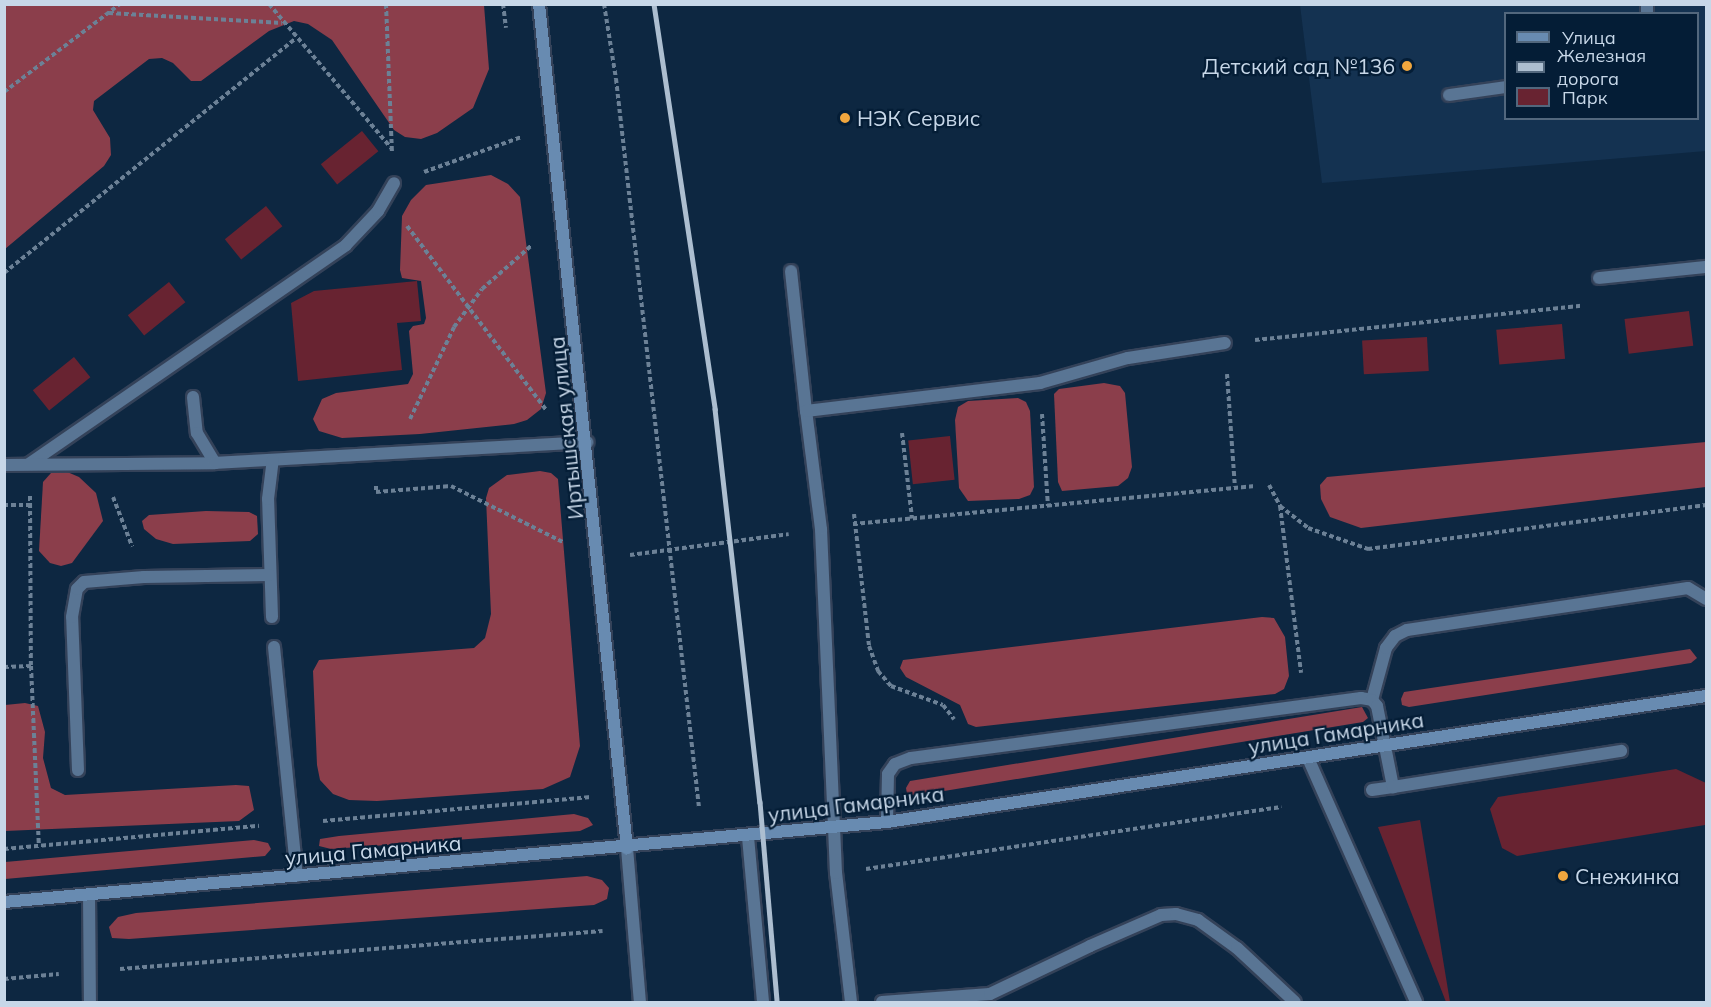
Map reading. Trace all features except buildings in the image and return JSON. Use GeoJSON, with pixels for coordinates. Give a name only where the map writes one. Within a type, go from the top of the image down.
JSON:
{"type":"FeatureCollection","features":[{"type":"Feature","properties":{"kind":"main road","name":"Иртышская улица"},"geometry":{"type":"LineString","coordinates":[[539,4],[554,122],[627,848]]}},
{"type":"Feature","properties":{"kind":"main road","name":"улица Гамарника"},"geometry":{"type":"LineString","coordinates":[[4,902],[627,848],[888,822],[1707,696]]}},
{"type":"Feature","properties":{"kind":"lane"},"geometry":{"type":"LineString","coordinates":[[1449,95],[1504,87]]}},
{"type":"Feature","properties":{"kind":"lane"},"geometry":{"type":"LineString","coordinates":[[28,465],[346,245],[386,200],[394,183]]}},
{"type":"Feature","properties":{"kind":"lane"},"geometry":{"type":"LineString","coordinates":[[1599,278],[1707,267]]}},
{"type":"Feature","properties":{"kind":"lane"},"geometry":{"type":"LineString","coordinates":[[791,271],[821,529],[833,828],[851,1002]]}},
{"type":"Feature","properties":{"kind":"lane"},"geometry":{"type":"LineString","coordinates":[[806,411],[898,402],[1040,383],[1128,358],[1225,343]]}},
{"type":"Feature","properties":{"kind":"lane"},"geometry":{"type":"LineString","coordinates":[[193,397],[197,433],[215,463]]}},
{"type":"Feature","properties":{"kind":"lane"},"geometry":{"type":"LineString","coordinates":[[4,465],[215,463],[587,442]]}},
{"type":"Feature","properties":{"kind":"lane"},"geometry":{"type":"LineString","coordinates":[[272,617],[268,499],[273,460]]}},
{"type":"Feature","properties":{"kind":"lane"},"geometry":{"type":"LineString","coordinates":[[78,770],[73,600],[84,582],[144,577],[269,575]]}},
{"type":"Feature","properties":{"kind":"lane"},"geometry":{"type":"LineString","coordinates":[[1393,787],[1372,700],[1386,648],[1395,636],[1407,630],[1688,588],[1707,599]]}},
{"type":"Feature","properties":{"kind":"lane"},"geometry":{"type":"LineString","coordinates":[[274,647],[297,876]]}},
{"type":"Feature","properties":{"kind":"lane"},"geometry":{"type":"LineString","coordinates":[[888,822],[888,774],[895,764],[911,758],[1305,704],[1372,700]]}},
{"type":"Feature","properties":{"kind":"lane"},"geometry":{"type":"LineString","coordinates":[[1372,790],[1621,751]]}},
{"type":"Feature","properties":{"kind":"lane"},"geometry":{"type":"LineString","coordinates":[[1308,758],[1416,1002]]}},
{"type":"Feature","properties":{"kind":"lane"},"geometry":{"type":"LineString","coordinates":[[748,837],[763,1002]]}},
{"type":"Feature","properties":{"kind":"lane"},"geometry":{"type":"LineString","coordinates":[[627,848],[640,1002]]}},
{"type":"Feature","properties":{"kind":"lane"},"geometry":{"type":"LineString","coordinates":[[88,894],[90,1002]]}},
{"type":"Feature","properties":{"kind":"lane"},"geometry":{"type":"LineString","coordinates":[[882,1002],[991,998],[1100,941],[1161,915],[1176,914],[1198,920],[1238,948],[1295,1002]]}},
{"type":"Feature","properties":{"kind":"path"},"geometry":{"type":"LineString","coordinates":[[4,92],[120,4]]}},
{"type":"Feature","properties":{"kind":"path"},"geometry":{"type":"LineString","coordinates":[[269,4],[392,149]]}},
{"type":"Feature","properties":{"kind":"path"},"geometry":{"type":"LineString","coordinates":[[386,4],[394,183]]}},
{"type":"Feature","properties":{"kind":"path"},"geometry":{"type":"LineString","coordinates":[[502,4],[507,38]]}},
{"type":"Feature","properties":{"kind":"path"},"geometry":{"type":"LineString","coordinates":[[604,4],[616,79],[672,549],[700,810],[710,809]]}},
{"type":"Feature","properties":{"kind":"path"},"geometry":{"type":"LineString","coordinates":[[109,14],[283,23]]}},
{"type":"Feature","properties":{"kind":"path"},"geometry":{"type":"LineString","coordinates":[[4,273],[296,38]]}},
{"type":"Feature","properties":{"kind":"path"},"geometry":{"type":"LineString","coordinates":[[444,164],[521,137],[554,122]]}},
{"type":"Feature","properties":{"kind":"path"},"geometry":{"type":"LineString","coordinates":[[520,126],[523,148]]}},
{"type":"Feature","properties":{"kind":"path"},"geometry":{"type":"LineString","coordinates":[[386,200],[559,427],[561,445]]}},
{"type":"Feature","properties":{"kind":"path"},"geometry":{"type":"LineString","coordinates":[[539,240],[482,290],[454,327],[402,438],[381,455],[376,492],[451,486],[570,545],[569,534]]}},
{"type":"Feature","properties":{"kind":"path"},"geometry":{"type":"LineString","coordinates":[[1235,487],[1225,343],[1589,306]]}},
{"type":"Feature","properties":{"kind":"path"},"geometry":{"type":"LineString","coordinates":[[1040,383],[1048,506]]}},
{"type":"Feature","properties":{"kind":"path"},"geometry":{"type":"LineString","coordinates":[[898,402],[912,518]]}},
{"type":"Feature","properties":{"kind":"path"},"geometry":{"type":"LineString","coordinates":[[99,463],[144,577]]}},
{"type":"Feature","properties":{"kind":"path"},"geometry":{"type":"LineString","coordinates":[[28,465],[31,666],[39,846]]}},
{"type":"Feature","properties":{"kind":"path"},"geometry":{"type":"LineString","coordinates":[[1269,485],[1280,506],[1305,704]]}},
{"type":"Feature","properties":{"kind":"path"},"geometry":{"type":"LineString","coordinates":[[858,524],[1255,486]]}},
{"type":"Feature","properties":{"kind":"path"},"geometry":{"type":"LineString","coordinates":[[850,502],[858,524],[869,646],[878,671],[891,686],[943,705],[952,714],[965,751]]}},
{"type":"Feature","properties":{"kind":"path"},"geometry":{"type":"LineString","coordinates":[[1280,506],[1308,528],[1368,549],[1707,505]]}},
{"type":"Feature","properties":{"kind":"path"},"geometry":{"type":"LineString","coordinates":[[4,506],[30,506]]}},
{"type":"Feature","properties":{"kind":"path"},"geometry":{"type":"LineString","coordinates":[[672,549],[821,529]]}},
{"type":"Feature","properties":{"kind":"path"},"geometry":{"type":"LineString","coordinates":[[4,667],[31,666]]}},
{"type":"Feature","properties":{"kind":"path"},"geometry":{"type":"LineString","coordinates":[[4,849],[594,797],[593,785]]}},
{"type":"Feature","properties":{"kind":"path"},"geometry":{"type":"LineString","coordinates":[[836,873],[1281,807]]}},
{"type":"Feature","properties":{"kind":"path"},"geometry":{"type":"LineString","coordinates":[[4,979],[634,929]]}},
{"type":"Feature","properties":{"kind":"shaded area"},"geometry":{"type":"Polygon","coordinates":[[[5,4],[484,5],[489,69],[473,108],[437,133],[421,139],[405,137],[394,130],[332,40],[308,24],[294,21],[269,31],[201,81],[191,81],[173,63],[162,58],[149,59],[94,101],[93,110],[110,138],[111,155],[104,166],[5,249],[5,4]]]}},
{"type":"Feature","properties":{"kind":"shaded area","name":"Детский сад №136"},"geometry":{"type":"Polygon","coordinates":[[[1300,5],[1706,5],[1706,151],[1322,183],[1300,5]]]}},
{"type":"Feature","properties":{"kind":"shaded area"},"geometry":{"type":"Polygon","coordinates":[[[491,175],[508,184],[520,197],[546,393],[541,409],[527,420],[514,424],[420,434],[342,438],[319,431],[313,419],[322,399],[336,393],[408,384],[413,374],[409,331],[413,326],[424,324],[426,318],[421,281],[402,278],[400,270],[402,216],[411,200],[426,185],[491,175]]]}},
{"type":"Feature","properties":{"kind":"shaded area"},"geometry":{"type":"Polygon","coordinates":[[[1104,383],[1120,386],[1125,393],[1132,467],[1128,478],[1118,486],[1062,491],[1058,482],[1054,394],[1059,389],[1104,383]]]}},
{"type":"Feature","properties":{"kind":"shaded area"},"geometry":{"type":"Polygon","coordinates":[[[1018,398],[1026,402],[1030,411],[1034,487],[1030,495],[1019,499],[968,501],[959,488],[955,420],[958,407],[968,401],[1018,398]]]}},
{"type":"Feature","properties":{"kind":"shaded area"},"geometry":{"type":"Polygon","coordinates":[[[1706,442],[1706,487],[1361,528],[1330,517],[1321,499],[1320,485],[1327,477],[1706,442]]]}},
{"type":"Feature","properties":{"kind":"shaded area"},"geometry":{"type":"Polygon","coordinates":[[[65,471],[79,477],[96,493],[103,521],[72,563],[61,566],[50,563],[39,551],[43,482],[51,473],[65,471]]]}},
{"type":"Feature","properties":{"kind":"shaded area"},"geometry":{"type":"Polygon","coordinates":[[[540,471],[551,473],[558,479],[580,746],[570,777],[543,789],[377,801],[349,800],[333,794],[320,780],[317,765],[313,671],[319,660],[474,648],[485,638],[491,614],[486,498],[489,488],[507,475],[540,471]]]}},
{"type":"Feature","properties":{"kind":"shaded area"},"geometry":{"type":"Polygon","coordinates":[[[206,511],[249,512],[257,516],[258,534],[250,541],[173,544],[156,539],[144,529],[142,521],[149,515],[206,511]]]}},
{"type":"Feature","properties":{"kind":"shaded area"},"geometry":{"type":"Polygon","coordinates":[[[1262,617],[1274,618],[1285,637],[1289,676],[1284,689],[1275,694],[976,727],[968,724],[960,705],[906,677],[900,668],[903,660],[1262,617]]]}},
{"type":"Feature","properties":{"kind":"shaded area"},"geometry":{"type":"Polygon","coordinates":[[[1690,649],[1697,658],[1691,663],[1409,707],[1402,705],[1401,699],[1404,692],[1690,649]]]}},
{"type":"Feature","properties":{"kind":"shaded area"},"geometry":{"type":"Polygon","coordinates":[[[25,703],[38,706],[45,732],[43,758],[51,788],[65,795],[249,786],[254,810],[239,821],[5,831],[5,705],[25,703]]]}},
{"type":"Feature","properties":{"kind":"shaded area"},"geometry":{"type":"Polygon","coordinates":[[[1362,707],[1368,718],[1363,722],[914,796],[907,794],[906,788],[910,781],[1362,707]]]}},
{"type":"Feature","properties":{"kind":"shaded area"},"geometry":{"type":"Polygon","coordinates":[[[574,814],[588,818],[593,825],[580,831],[331,849],[319,846],[320,839],[339,836],[574,814]]]}},
{"type":"Feature","properties":{"kind":"shaded area"},"geometry":{"type":"Polygon","coordinates":[[[254,840],[268,843],[271,849],[265,856],[5,879],[5,862],[254,840]]]}},
{"type":"Feature","properties":{"kind":"shaded area"},"geometry":{"type":"Polygon","coordinates":[[[587,876],[602,880],[609,888],[607,899],[594,905],[129,939],[112,938],[109,927],[118,917],[136,913],[587,876]]]}},
{"type":"Feature","properties":{"kind":"green space"},"geometry":{"type":"Polygon","coordinates":[[[362,131],[378,151],[337,185],[321,164],[362,131]]]}},
{"type":"Feature","properties":{"kind":"green space"},"geometry":{"type":"Polygon","coordinates":[[[266,206],[282,226],[241,260],[225,239],[266,206]]]}},
{"type":"Feature","properties":{"kind":"green space"},"geometry":{"type":"Polygon","coordinates":[[[417,281],[421,321],[397,323],[402,370],[298,381],[291,303],[314,291],[417,281]]]}},
{"type":"Feature","properties":{"kind":"green space"},"geometry":{"type":"Polygon","coordinates":[[[169,282],[185,302],[144,336],[128,315],[169,282]]]}},
{"type":"Feature","properties":{"kind":"green space"},"geometry":{"type":"Polygon","coordinates":[[[1689,311],[1693,346],[1629,354],[1624,319],[1689,311]]]}},
{"type":"Feature","properties":{"kind":"green space"},"geometry":{"type":"Polygon","coordinates":[[[1562,324],[1565,359],[1499,365],[1496,330],[1562,324]]]}},
{"type":"Feature","properties":{"kind":"green space"},"geometry":{"type":"Polygon","coordinates":[[[1427,337],[1429,371],[1364,374],[1362,340],[1427,337]]]}},
{"type":"Feature","properties":{"kind":"green space"},"geometry":{"type":"Polygon","coordinates":[[[74,357],[90,377],[49,411],[33,390],[74,357]]]}},
{"type":"Feature","properties":{"kind":"green space"},"geometry":{"type":"Polygon","coordinates":[[[950,436],[955,480],[913,484],[908,440],[950,436]]]}},
{"type":"Feature","properties":{"kind":"green space"},"geometry":{"type":"Polygon","coordinates":[[[1676,769],[1706,783],[1705,825],[1517,856],[1502,848],[1490,809],[1498,797],[1676,769]]]}},
{"type":"Feature","properties":{"kind":"green space"},"geometry":{"type":"Polygon","coordinates":[[[1420,820],[1450,1002],[1446,1002],[1378,827],[1420,820]]]}},
{"type":"Feature","properties":{"kind":"railway"},"geometry":{"type":"LineString","coordinates":[[654,4],[715,409],[760,802],[777,1002]]}},
{"type":"Feature","properties":{"kind":"place","name":"Детский сад №136"},"geometry":{"type":"Point","coordinates":[1407,66]}},
{"type":"Feature","properties":{"kind":"place","name":"НЭК Сервис"},"geometry":{"type":"Point","coordinates":[845,118]}},
{"type":"Feature","properties":{"kind":"place","name":"Снежинка"},"geometry":{"type":"Point","coordinates":[1563,876]}}]}
